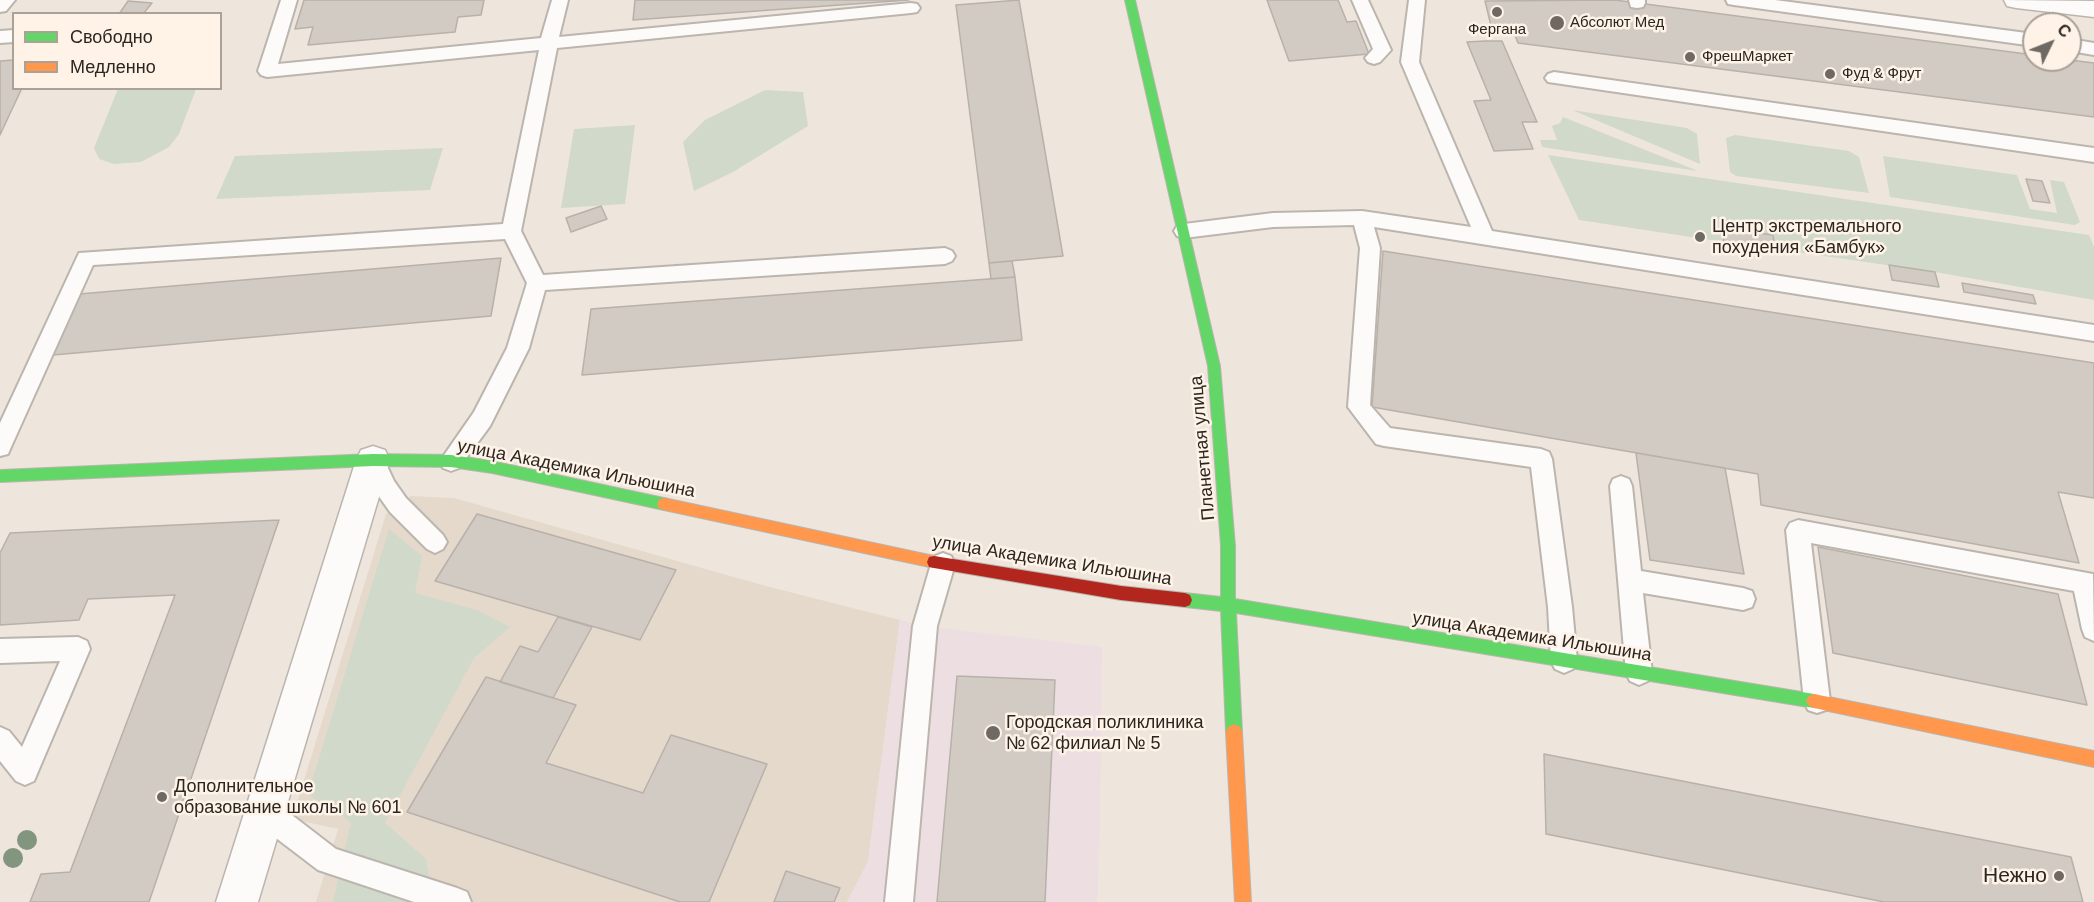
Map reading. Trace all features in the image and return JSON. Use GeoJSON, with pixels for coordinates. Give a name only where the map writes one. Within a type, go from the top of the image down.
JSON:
{"type":"FeatureCollection","features":[{"type":"Feature","properties":{"kind":"street","name":"Планетная улица"},"geometry":{"type":"LineString","coordinates":[[1131,0],[1214,366],[1228,546],[1227,605],[1243,902]]}},
{"type":"Feature","properties":{"kind":"street"},"geometry":{"type":"LineString","coordinates":[[2016,0],[2094,9]]}},
{"type":"Feature","properties":{"kind":"street"},"geometry":{"type":"LineString","coordinates":[[237,902],[373,460]]}},
{"type":"Feature","properties":{"kind":"street","name":"улица Академика Ильюшина"},"geometry":{"type":"LineString","coordinates":[[0,476],[373,460],[451,461],[515,472],[943,564],[1122,593],[1227,605],[1817,701],[2094,759]]}},
{"type":"Feature","properties":{"kind":"lane"},"geometry":{"type":"LineString","coordinates":[[0,7],[8,0]]}},
{"type":"Feature","properties":{"kind":"lane"},"geometry":{"type":"LineString","coordinates":[[289,0],[267,71],[911,8]]}},
{"type":"Feature","properties":{"kind":"lane"},"geometry":{"type":"LineString","coordinates":[[451,461],[482,419],[518,348],[537,283],[512,231],[549,43],[560,0]]}},
{"type":"Feature","properties":{"kind":"lane"},"geometry":{"type":"LineString","coordinates":[[1360,0],[1382,50],[1374,58]]}},
{"type":"Feature","properties":{"kind":"lane"},"geometry":{"type":"LineString","coordinates":[[1417,0],[1410,62],[1485,237]]}},
{"type":"Feature","properties":{"kind":"lane"},"geometry":{"type":"LineString","coordinates":[[1734,0],[2022,38]]}},
{"type":"Feature","properties":{"kind":"lane"},"geometry":{"type":"LineString","coordinates":[[1554,78],[2094,155]]}},
{"type":"Feature","properties":{"kind":"lane"},"geometry":{"type":"LineString","coordinates":[[1184,231],[1273,220],[1362,218],[2094,333]]}},
{"type":"Feature","properties":{"kind":"lane"},"geometry":{"type":"LineString","coordinates":[[1362,218],[1370,248],[1359,407],[1384,437],[1541,459],[1560,608],[1564,661]]}},
{"type":"Feature","properties":{"kind":"lane"},"geometry":{"type":"LineString","coordinates":[[0,447],[86,258],[512,231]]}},
{"type":"Feature","properties":{"kind":"lane"},"geometry":{"type":"LineString","coordinates":[[537,283],[945,256]]}},
{"type":"Feature","properties":{"kind":"lane"},"geometry":{"type":"LineString","coordinates":[[373,460],[386,488],[398,505],[435,542]]}},
{"type":"Feature","properties":{"kind":"lane"},"geometry":{"type":"LineString","coordinates":[[1621,486],[1640,673]]}},
{"type":"Feature","properties":{"kind":"lane"},"geometry":{"type":"LineString","coordinates":[[1817,701],[1797,520],[2084,582],[2094,629]]}},
{"type":"Feature","properties":{"kind":"lane"},"geometry":{"type":"LineString","coordinates":[[899,902],[925,626],[943,564]]}},
{"type":"Feature","properties":{"kind":"lane"},"geometry":{"type":"LineString","coordinates":[[1631,580],[1743,599]]}},
{"type":"Feature","properties":{"kind":"lane"},"geometry":{"type":"LineString","coordinates":[[0,651],[78,649],[25,772],[0,740]]}},
{"type":"Feature","properties":{"kind":"lane"},"geometry":{"type":"LineString","coordinates":[[265,812],[328,860],[457,902]]}},
{"type":"Feature","properties":{"kind":"shaded area"},"geometry":{"type":"Polygon","coordinates":[[[411,496],[454,498],[766,586],[900,620],[868,862],[847,902],[316,902],[338,829],[292,819],[386,514],[411,496]]]}},
{"type":"Feature","properties":{"kind":"shaded area","name":"Городская поликлиника № 62 филиал № 5"},"geometry":{"type":"Polygon","coordinates":[[[900,620],[925,626],[1102,647],[1097,902],[847,902],[868,862],[900,620]]]}},
{"type":"Feature","properties":{"kind":"green space"},"geometry":{"type":"Polygon","coordinates":[[[117,90],[196,90],[179,134],[169,147],[141,162],[114,164],[99,159],[94,148],[117,90]]]}},
{"type":"Feature","properties":{"kind":"green space"},"geometry":{"type":"Polygon","coordinates":[[[765,90],[803,92],[808,126],[733,172],[694,191],[683,142],[705,120],[765,90]]]}},
{"type":"Feature","properties":{"kind":"green space"},"geometry":{"type":"Polygon","coordinates":[[[1572,110],[1687,128],[1697,134],[1700,164],[1572,110]]]}},
{"type":"Feature","properties":{"kind":"green space"},"geometry":{"type":"Polygon","coordinates":[[[1563,117],[1698,171],[1542,147],[1540,140],[1557,140],[1552,126],[1560,123],[1563,117]]]}},
{"type":"Feature","properties":{"kind":"green space"},"geometry":{"type":"Polygon","coordinates":[[[635,125],[625,204],[561,208],[574,129],[635,125]]]}},
{"type":"Feature","properties":{"kind":"green space"},"geometry":{"type":"Polygon","coordinates":[[[1735,135],[1849,151],[1859,157],[1869,193],[1736,176],[1730,172],[1726,138],[1735,135]]]}},
{"type":"Feature","properties":{"kind":"green space"},"geometry":{"type":"Polygon","coordinates":[[[443,148],[430,190],[216,199],[235,156],[443,148]]]}},
{"type":"Feature","properties":{"kind":"green space"},"geometry":{"type":"Polygon","coordinates":[[[1548,155],[2089,235],[2094,247],[2094,300],[1935,272],[1775,249],[1772,235],[1723,228],[1724,242],[1579,220],[1548,155]]]}},
{"type":"Feature","properties":{"kind":"green space"},"geometry":{"type":"Polygon","coordinates":[[[1883,156],[2017,175],[2030,209],[2057,213],[2050,180],[2064,182],[2080,222],[2075,225],[1890,197],[1883,156]]]}},
{"type":"Feature","properties":{"kind":"green space"},"geometry":{"type":"Polygon","coordinates":[[[389,529],[422,556],[415,593],[477,610],[510,627],[474,658],[385,823],[426,859],[434,902],[333,902],[351,822],[308,794],[389,529]]]}},
{"type":"Feature","properties":{"kind":"building"},"geometry":{"type":"Polygon","coordinates":[[[304,0],[484,0],[481,15],[458,17],[455,32],[308,45],[313,27],[295,29],[304,0]]]}},
{"type":"Feature","properties":{"kind":"building"},"geometry":{"type":"Polygon","coordinates":[[[635,0],[909,0],[633,20],[635,0]]]}},
{"type":"Feature","properties":{"kind":"building"},"geometry":{"type":"Polygon","coordinates":[[[1019,0],[1063,256],[989,263],[956,5],[1019,0]]]}},
{"type":"Feature","properties":{"kind":"building"},"geometry":{"type":"Polygon","coordinates":[[[1267,0],[1338,0],[1347,22],[1356,21],[1369,54],[1289,61],[1267,0]]]}},
{"type":"Feature","properties":{"kind":"building"},"geometry":{"type":"Polygon","coordinates":[[[1615,0],[2022,53],[2022,72],[2082,72],[2082,62],[2094,63],[2094,117],[1518,43],[1514,33],[1492,30],[1485,1],[1615,0]]]}},
{"type":"Feature","properties":{"kind":"building"},"geometry":{"type":"Polygon","coordinates":[[[128,1],[152,3],[145,12],[120,12],[128,1]]]}},
{"type":"Feature","properties":{"kind":"building"},"geometry":{"type":"Polygon","coordinates":[[[1502,41],[1537,122],[1522,122],[1533,149],[1494,151],[1474,101],[1491,100],[1467,42],[1502,41]]]}},
{"type":"Feature","properties":{"kind":"building"},"geometry":{"type":"Polygon","coordinates":[[[12,60],[12,90],[21,90],[0,135],[0,61],[12,60]]]}},
{"type":"Feature","properties":{"kind":"building"},"geometry":{"type":"Polygon","coordinates":[[[2026,179],[2042,181],[2050,203],[2033,201],[2026,179]]]}},
{"type":"Feature","properties":{"kind":"building"},"geometry":{"type":"Polygon","coordinates":[[[601,206],[607,219],[571,232],[566,218],[601,206]]]}},
{"type":"Feature","properties":{"kind":"building"},"geometry":{"type":"Polygon","coordinates":[[[1722,228],[1773,235],[1775,249],[1724,242],[1722,228]]]}},
{"type":"Feature","properties":{"kind":"building"},"geometry":{"type":"Polygon","coordinates":[[[1383,251],[2094,363],[2094,498],[2058,492],[2079,563],[1761,505],[1758,474],[1372,407],[1383,251]]]}},
{"type":"Feature","properties":{"kind":"building"},"geometry":{"type":"Polygon","coordinates":[[[501,258],[491,316],[53,355],[79,294],[501,258]]]}},
{"type":"Feature","properties":{"kind":"building"},"geometry":{"type":"Polygon","coordinates":[[[1012,261],[1015,277],[991,279],[989,263],[1012,261]]]}},
{"type":"Feature","properties":{"kind":"building"},"geometry":{"type":"Polygon","coordinates":[[[1889,265],[1935,272],[1939,287],[1892,280],[1889,265]]]}},
{"type":"Feature","properties":{"kind":"building"},"geometry":{"type":"Polygon","coordinates":[[[1015,277],[1022,340],[582,375],[591,309],[1015,277]]]}},
{"type":"Feature","properties":{"kind":"building"},"geometry":{"type":"Polygon","coordinates":[[[1962,283],[2033,295],[2036,304],[1964,292],[1962,283]]]}},
{"type":"Feature","properties":{"kind":"building"},"geometry":{"type":"Polygon","coordinates":[[[1636,453],[1725,468],[1744,574],[1650,560],[1636,453]]]}},
{"type":"Feature","properties":{"kind":"building"},"geometry":{"type":"Polygon","coordinates":[[[477,514],[676,570],[640,640],[435,581],[477,514]]]}},
{"type":"Feature","properties":{"kind":"building"},"geometry":{"type":"Polygon","coordinates":[[[279,520],[149,902],[30,902],[41,874],[70,872],[175,595],[88,599],[79,620],[0,625],[0,553],[10,533],[279,520]]]}},
{"type":"Feature","properties":{"kind":"building"},"geometry":{"type":"Polygon","coordinates":[[[1818,547],[2058,594],[2087,705],[1833,653],[1818,547]]]}},
{"type":"Feature","properties":{"kind":"building"},"geometry":{"type":"Polygon","coordinates":[[[558,617],[592,627],[553,698],[500,682],[520,646],[538,652],[558,617]]]}},
{"type":"Feature","properties":{"kind":"building"},"geometry":{"type":"Polygon","coordinates":[[[957,676],[1055,680],[1045,902],[937,902],[957,676]]]}},
{"type":"Feature","properties":{"kind":"building"},"geometry":{"type":"Polygon","coordinates":[[[486,677],[576,705],[546,763],[643,793],[671,735],[767,764],[709,902],[680,902],[407,812],[486,677]]]}},
{"type":"Feature","properties":{"kind":"building"},"geometry":{"type":"Polygon","coordinates":[[[1544,754],[2071,857],[2083,902],[1884,902],[1546,834],[1544,754]]]}},
{"type":"Feature","properties":{"kind":"building"},"geometry":{"type":"Polygon","coordinates":[[[786,871],[840,888],[834,902],[774,902],[786,871]]]}},
{"type":"Feature","properties":{"kind":"traffic: fast"},"geometry":{"type":"LineString","coordinates":[[1130,0],[1214,366],[1228,546],[1228,605],[1234,732]]}},
{"type":"Feature","properties":{"kind":"traffic: fast"},"geometry":{"type":"LineString","coordinates":[[0,476],[373,460],[451,461],[492,467],[664,504]]}},
{"type":"Feature","properties":{"kind":"traffic: fast"},"geometry":{"type":"LineString","coordinates":[[1185,600],[1228,605],[1814,701]]}},
{"type":"Feature","properties":{"kind":"traffic: slow"},"geometry":{"type":"LineString","coordinates":[[664,504],[934,562]]}},
{"type":"Feature","properties":{"kind":"traffic: slow"},"geometry":{"type":"LineString","coordinates":[[1814,701],[2094,759]]}},
{"type":"Feature","properties":{"kind":"traffic: slow"},"geometry":{"type":"LineString","coordinates":[[1234,732],[1243,902]]}},
{"type":"Feature","properties":{"kind":"traffic: jam"},"geometry":{"type":"LineString","coordinates":[[934,562],[1121,593],[1185,600]]}},
{"type":"Feature","properties":{"kind":"place","name":"Фергана"},"geometry":{"type":"Point","coordinates":[1497,12]}},
{"type":"Feature","properties":{"kind":"place","name":"Абсолют Мед"},"geometry":{"type":"Point","coordinates":[1557,23]}},
{"type":"Feature","properties":{"kind":"place","name":"ФрешМаркет"},"geometry":{"type":"Point","coordinates":[1690,57]}},
{"type":"Feature","properties":{"kind":"place","name":"Фуд & Фрут"},"geometry":{"type":"Point","coordinates":[1830,74]}},
{"type":"Feature","properties":{"kind":"place","name":"Центр экстремального похудения «Бамбук»"},"geometry":{"type":"Point","coordinates":[1700,237]}},
{"type":"Feature","properties":{"kind":"place","name":"Городская поликлиника № 62 филиал № 5"},"geometry":{"type":"Point","coordinates":[993,733]}},
{"type":"Feature","properties":{"kind":"place","name":"Дополнительное образование школы № 601"},"geometry":{"type":"Point","coordinates":[162,797]}},
{"type":"Feature","properties":{"kind":"place","name":"Нежно"},"geometry":{"type":"Point","coordinates":[2059,876]}}]}
